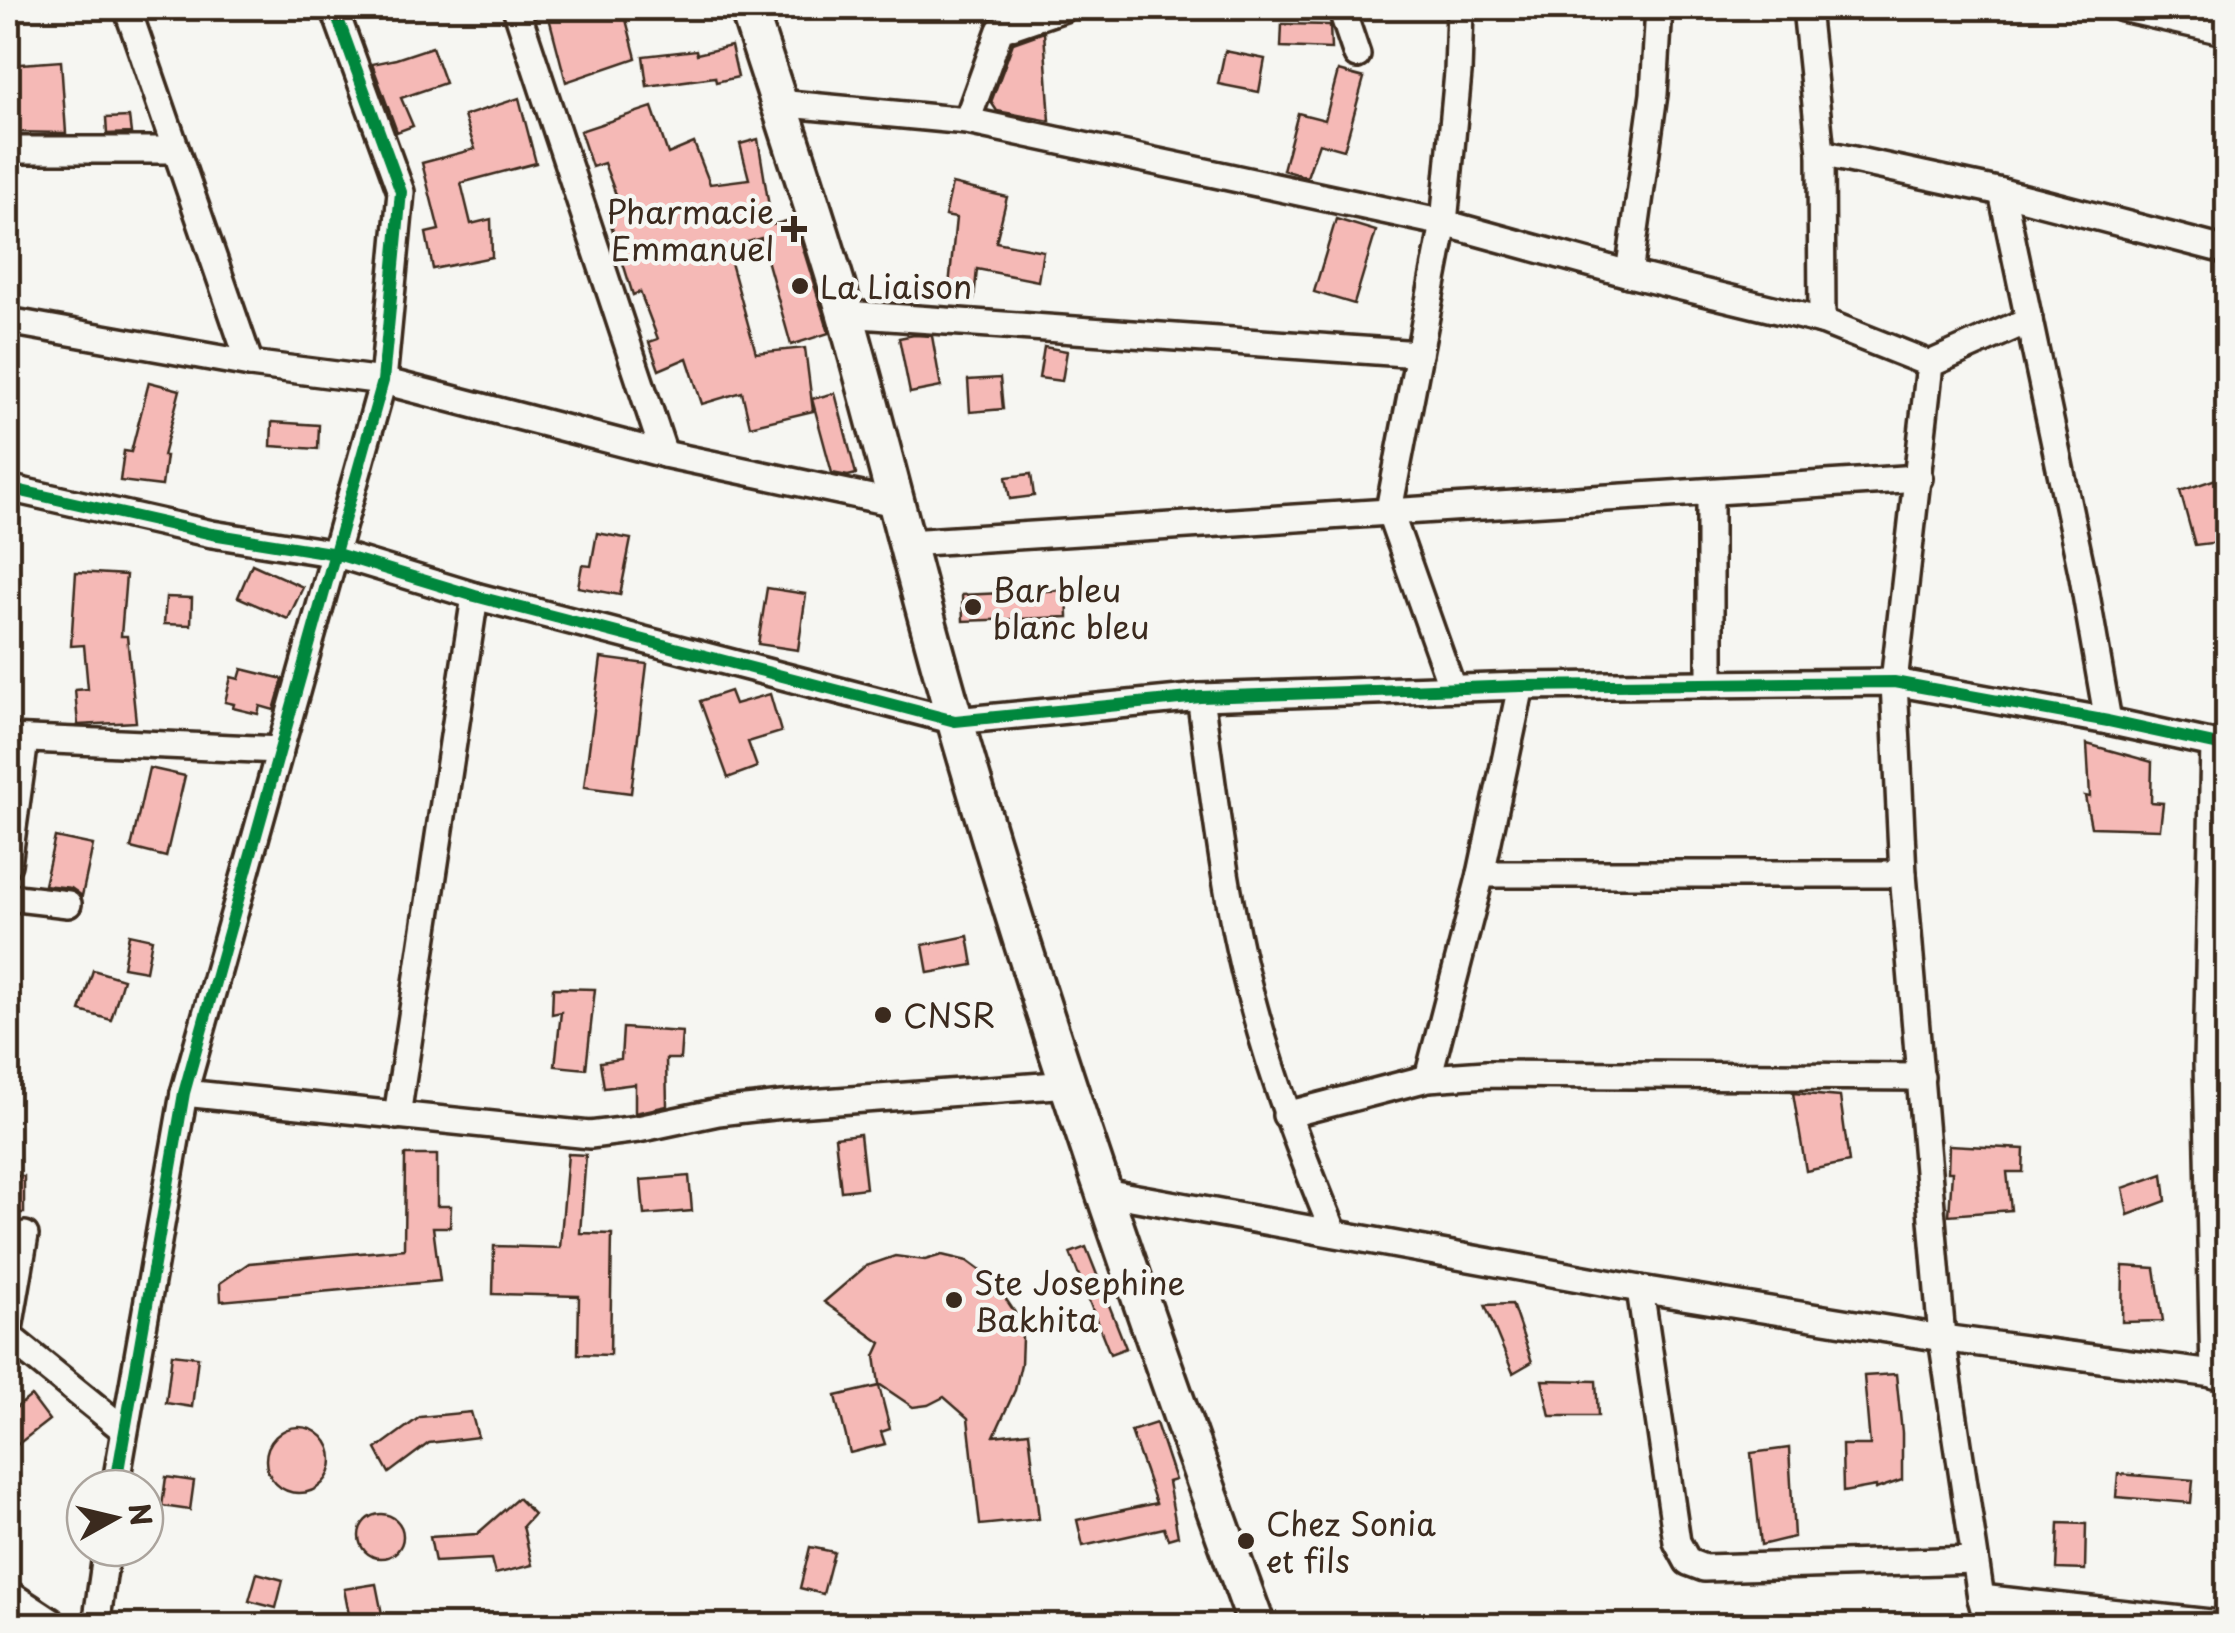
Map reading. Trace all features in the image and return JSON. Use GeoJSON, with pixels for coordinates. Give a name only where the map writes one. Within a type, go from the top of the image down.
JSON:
{"type":"FeatureCollection","features":[{"type":"Feature","properties":{"kind":"main road"},"geometry":{"type":"LineString","coordinates":[[748,8],[845,314],[955,721],[1104,1192],[1257,1626]]}},
{"type":"Feature","properties":{"kind":"main road"},"geometry":{"type":"LineString","coordinates":[[8,1599],[49,1626]]}},
{"type":"Feature","properties":{"kind":"street"},"geometry":{"type":"LineString","coordinates":[[126,8],[250,364]]}},
{"type":"Feature","properties":{"kind":"street"},"geometry":{"type":"LineString","coordinates":[[118,1468],[184,1093],[382,382],[401,192],[334,8]]}},
{"type":"Feature","properties":{"kind":"street"},"geometry":{"type":"LineString","coordinates":[[516,8],[664,454]]}},
{"type":"Feature","properties":{"kind":"street"},"geometry":{"type":"LineString","coordinates":[[967,121],[1000,30],[1064,8]]}},
{"type":"Feature","properties":{"kind":"street"},"geometry":{"type":"LineString","coordinates":[[1341,8],[1357,55]]}},
{"type":"Feature","properties":{"kind":"street"},"geometry":{"type":"LineString","coordinates":[[1452,688],[1389,510],[1444,223],[1460,8]]}},
{"type":"Feature","properties":{"kind":"street"},"geometry":{"type":"LineString","coordinates":[[1629,274],[1654,94],[1660,8]]}},
{"type":"Feature","properties":{"kind":"street"},"geometry":{"type":"LineString","coordinates":[[1806,8],[1821,153],[1822,321]]}},
{"type":"Feature","properties":{"kind":"street"},"geometry":{"type":"LineString","coordinates":[[2122,8],[2228,32]]}},
{"type":"Feature","properties":{"kind":"street"},"geometry":{"type":"LineString","coordinates":[[778,103],[967,121],[1444,223],[1822,321],[1930,364],[2028,320]]}},
{"type":"Feature","properties":{"kind":"street"},"geometry":{"type":"LineString","coordinates":[[8,150],[174,150]]}},
{"type":"Feature","properties":{"kind":"street"},"geometry":{"type":"LineString","coordinates":[[1821,153],[2002,192],[2228,251]]}},
{"type":"Feature","properties":{"kind":"street"},"geometry":{"type":"LineString","coordinates":[[2002,192],[2083,577],[2108,721]]}},
{"type":"Feature","properties":{"kind":"street"},"geometry":{"type":"LineString","coordinates":[[845,314],[1418,354]]}},
{"type":"Feature","properties":{"kind":"street"},"geometry":{"type":"LineString","coordinates":[[8,321],[250,364],[382,382],[664,454],[895,504]]}},
{"type":"Feature","properties":{"kind":"street"},"geometry":{"type":"LineString","coordinates":[[1930,364],[1894,682],[1903,874],[1942,1338],[1981,1598],[1989,1626]]}},
{"type":"Feature","properties":{"kind":"street"},"geometry":{"type":"LineString","coordinates":[[906,543],[1918,478]]}},
{"type":"Feature","properties":{"kind":"street"},"geometry":{"type":"LineString","coordinates":[[8,488],[212,534],[337,554],[475,596],[955,721],[1200,697],[1521,686],[1894,682],[2220,746],[2207,1062],[2220,1375],[1942,1338],[1640,1289],[1104,1192]]}},
{"type":"Feature","properties":{"kind":"street"},"geometry":{"type":"LineString","coordinates":[[1710,492],[1710,684]]}},
{"type":"Feature","properties":{"kind":"street"},"geometry":{"type":"LineString","coordinates":[[396,1116],[475,596]]}},
{"type":"Feature","properties":{"kind":"street"},"geometry":{"type":"LineString","coordinates":[[1428,1078],[1481,874],[1521,686]]}},
{"type":"Feature","properties":{"kind":"street"},"geometry":{"type":"LineString","coordinates":[[1200,697],[1239,945],[1286,1115],[1334,1233]]}},
{"type":"Feature","properties":{"kind":"street"},"geometry":{"type":"LineString","coordinates":[[8,864],[16,739],[280,750]]}},
{"type":"Feature","properties":{"kind":"street"},"geometry":{"type":"LineString","coordinates":[[1481,874],[1903,874]]}},
{"type":"Feature","properties":{"kind":"street"},"geometry":{"type":"LineString","coordinates":[[8,897],[68,904]]}},
{"type":"Feature","properties":{"kind":"street"},"geometry":{"type":"LineString","coordinates":[[1286,1115],[1428,1078],[1486,1074],[1921,1077]]}},
{"type":"Feature","properties":{"kind":"street"},"geometry":{"type":"LineString","coordinates":[[184,1093],[590,1135],[782,1105],[1070,1084]]}},
{"type":"Feature","properties":{"kind":"street"},"geometry":{"type":"LineString","coordinates":[[25,1235],[8,1335],[123,1429]]}},
{"type":"Feature","properties":{"kind":"street"},"geometry":{"type":"LineString","coordinates":[[1640,1289],[1676,1542],[1688,1562],[1704,1568],[1975,1560]]}},
{"type":"Feature","properties":{"kind":"street"},"geometry":{"type":"LineString","coordinates":[[96,1626],[104,1568]]}},
{"type":"Feature","properties":{"kind":"street"},"geometry":{"type":"LineString","coordinates":[[1981,1598],[2228,1626]]}},
{"type":"Feature","properties":{"kind":"building"},"geometry":{"type":"Polygon","coordinates":[[[623,8],[636,58],[566,82],[547,10],[623,8]]]}},
{"type":"Feature","properties":{"kind":"building"},"geometry":{"type":"Polygon","coordinates":[[[1282,24],[1330,25],[1331,49],[1281,47],[1282,24]]]}},
{"type":"Feature","properties":{"kind":"building"},"geometry":{"type":"Polygon","coordinates":[[[1044,32],[1050,121],[997,111],[991,102],[1013,43],[1044,32]]]}},
{"type":"Feature","properties":{"kind":"building"},"geometry":{"type":"Polygon","coordinates":[[[731,46],[738,77],[647,86],[643,56],[696,50],[697,54],[731,46]]]}},
{"type":"Feature","properties":{"kind":"building"},"geometry":{"type":"Polygon","coordinates":[[[432,47],[445,83],[401,98],[413,126],[397,132],[372,64],[432,47]]]}},
{"type":"Feature","properties":{"kind":"building"},"geometry":{"type":"Polygon","coordinates":[[[1225,51],[1265,59],[1259,92],[1218,84],[1225,51]]]}},
{"type":"Feature","properties":{"kind":"building"},"geometry":{"type":"Polygon","coordinates":[[[61,61],[66,133],[8,132],[8,65],[61,61]]]}},
{"type":"Feature","properties":{"kind":"building"},"geometry":{"type":"Polygon","coordinates":[[[1338,71],[1364,78],[1344,150],[1319,143],[1307,177],[1283,170],[1298,113],[1325,120],[1338,71]]]}},
{"type":"Feature","properties":{"kind":"building"},"geometry":{"type":"Polygon","coordinates":[[[519,98],[536,163],[461,183],[471,224],[491,219],[492,257],[433,269],[426,233],[439,230],[422,163],[475,149],[464,116],[519,98]]]}},
{"type":"Feature","properties":{"kind":"building"},"geometry":{"type":"Polygon","coordinates":[[[652,107],[668,154],[694,143],[710,184],[749,179],[740,144],[758,139],[772,225],[794,219],[829,333],[791,345],[761,238],[727,248],[756,353],[805,348],[813,411],[750,426],[742,392],[702,404],[687,358],[659,370],[649,342],[658,339],[640,292],[633,295],[607,212],[621,208],[604,163],[592,167],[580,131],[652,107]]]}},
{"type":"Feature","properties":{"kind":"building"},"geometry":{"type":"Polygon","coordinates":[[[129,117],[131,133],[107,134],[106,118],[129,117]]]}},
{"type":"Feature","properties":{"kind":"building"},"geometry":{"type":"Polygon","coordinates":[[[952,184],[1007,197],[996,242],[1043,251],[1038,281],[977,269],[974,299],[948,296],[956,218],[945,216],[952,184]]]}},
{"type":"Feature","properties":{"kind":"building"},"geometry":{"type":"Polygon","coordinates":[[[1336,219],[1376,231],[1354,304],[1314,292],[1336,219]]]}},
{"type":"Feature","properties":{"kind":"building"},"geometry":{"type":"Polygon","coordinates":[[[932,336],[941,387],[910,393],[899,338],[932,336]]]}},
{"type":"Feature","properties":{"kind":"building"},"geometry":{"type":"Polygon","coordinates":[[[1044,347],[1067,351],[1062,381],[1039,378],[1044,347]]]}},
{"type":"Feature","properties":{"kind":"building"},"geometry":{"type":"Polygon","coordinates":[[[1000,378],[1003,409],[970,412],[968,380],[1000,378]]]}},
{"type":"Feature","properties":{"kind":"building"},"geometry":{"type":"Polygon","coordinates":[[[149,382],[180,390],[163,456],[162,486],[120,481],[124,451],[131,452],[149,382]]]}},
{"type":"Feature","properties":{"kind":"building"},"geometry":{"type":"Polygon","coordinates":[[[835,393],[856,474],[848,476],[832,473],[812,399],[835,393]]]}},
{"type":"Feature","properties":{"kind":"building"},"geometry":{"type":"Polygon","coordinates":[[[272,422],[319,425],[318,449],[271,446],[272,422]]]}},
{"type":"Feature","properties":{"kind":"building"},"geometry":{"type":"Polygon","coordinates":[[[1031,474],[1034,496],[1010,499],[1006,477],[1031,474]]]}},
{"type":"Feature","properties":{"kind":"building"},"geometry":{"type":"Polygon","coordinates":[[[2228,475],[2228,541],[2195,545],[2180,491],[2228,475]]]}},
{"type":"Feature","properties":{"kind":"building"},"geometry":{"type":"Polygon","coordinates":[[[597,533],[631,539],[620,595],[578,587],[582,565],[591,566],[597,533]]]}},
{"type":"Feature","properties":{"kind":"building"},"geometry":{"type":"Polygon","coordinates":[[[252,564],[303,587],[288,619],[238,597],[252,564]]]}},
{"type":"Feature","properties":{"kind":"building"},"geometry":{"type":"Polygon","coordinates":[[[76,572],[126,575],[121,636],[127,636],[136,722],[78,725],[75,690],[88,689],[84,645],[71,646],[76,572]]]}},
{"type":"Feature","properties":{"kind":"building"},"geometry":{"type":"Polygon","coordinates":[[[767,588],[806,594],[798,650],[758,644],[767,588]]]}},
{"type":"Feature","properties":{"kind":"building"},"geometry":{"type":"Polygon","coordinates":[[[1067,590],[1068,617],[963,621],[962,595],[1067,590]]]}},
{"type":"Feature","properties":{"kind":"building"},"geometry":{"type":"Polygon","coordinates":[[[166,597],[192,598],[191,625],[164,624],[166,597]]]}},
{"type":"Feature","properties":{"kind":"building"},"geometry":{"type":"Polygon","coordinates":[[[601,658],[647,664],[631,793],[584,787],[601,658]]]}},
{"type":"Feature","properties":{"kind":"building"},"geometry":{"type":"Polygon","coordinates":[[[242,669],[283,679],[274,710],[260,706],[258,714],[225,702],[231,677],[239,679],[242,669]]]}},
{"type":"Feature","properties":{"kind":"building"},"geometry":{"type":"Polygon","coordinates":[[[730,691],[735,704],[770,694],[781,732],[748,742],[757,767],[728,778],[700,701],[730,691]]]}},
{"type":"Feature","properties":{"kind":"building"},"geometry":{"type":"Polygon","coordinates":[[[2087,744],[2152,762],[2151,802],[2163,803],[2160,829],[2091,827],[2085,796],[2090,797],[2087,744]]]}},
{"type":"Feature","properties":{"kind":"building"},"geometry":{"type":"Polygon","coordinates":[[[149,768],[185,776],[166,857],[131,848],[149,768]]]}},
{"type":"Feature","properties":{"kind":"building"},"geometry":{"type":"Polygon","coordinates":[[[55,837],[93,845],[82,896],[71,888],[44,885],[55,837]]]}},
{"type":"Feature","properties":{"kind":"building"},"geometry":{"type":"Polygon","coordinates":[[[129,934],[152,939],[146,971],[123,967],[129,934]]]}},
{"type":"Feature","properties":{"kind":"building"},"geometry":{"type":"Polygon","coordinates":[[[968,936],[973,965],[928,973],[923,945],[968,936]]]}},
{"type":"Feature","properties":{"kind":"building"},"geometry":{"type":"Polygon","coordinates":[[[93,970],[123,979],[111,1020],[80,1011],[93,970]]]}},
{"type":"Feature","properties":{"kind":"building"},"geometry":{"type":"Polygon","coordinates":[[[553,988],[595,989],[586,1069],[555,1066],[561,1012],[552,1014],[553,988]]]}},
{"type":"Feature","properties":{"kind":"building"},"geometry":{"type":"Polygon","coordinates":[[[623,1028],[682,1032],[680,1059],[666,1059],[667,1106],[635,1113],[635,1084],[604,1088],[600,1062],[621,1059],[623,1028]]]}},
{"type":"Feature","properties":{"kind":"building"},"geometry":{"type":"Polygon","coordinates":[[[1793,1093],[1840,1097],[1849,1162],[1806,1171],[1793,1093]]]}},
{"type":"Feature","properties":{"kind":"building"},"geometry":{"type":"Polygon","coordinates":[[[860,1134],[866,1188],[841,1191],[835,1137],[860,1134]]]}},
{"type":"Feature","properties":{"kind":"building"},"geometry":{"type":"Polygon","coordinates":[[[1949,1145],[2024,1149],[2023,1172],[2007,1172],[2011,1210],[1949,1215],[1949,1145]]]}},
{"type":"Feature","properties":{"kind":"building"},"geometry":{"type":"Polygon","coordinates":[[[568,1154],[586,1155],[580,1233],[612,1234],[610,1355],[578,1354],[579,1296],[493,1294],[494,1246],[560,1248],[568,1154]]]}},
{"type":"Feature","properties":{"kind":"building"},"geometry":{"type":"Polygon","coordinates":[[[405,1155],[437,1155],[437,1206],[451,1206],[450,1227],[433,1227],[440,1281],[221,1301],[220,1283],[249,1263],[404,1249],[405,1155]]]}},
{"type":"Feature","properties":{"kind":"building"},"geometry":{"type":"Polygon","coordinates":[[[2163,1174],[2166,1201],[2128,1215],[2123,1188],[2163,1174]]]}},
{"type":"Feature","properties":{"kind":"building"},"geometry":{"type":"Polygon","coordinates":[[[8,1176],[24,1176],[24,1213],[8,1213],[8,1176]]]}},
{"type":"Feature","properties":{"kind":"building"},"geometry":{"type":"Polygon","coordinates":[[[689,1176],[692,1211],[644,1215],[641,1180],[689,1176]]]}},
{"type":"Feature","properties":{"kind":"building"},"geometry":{"type":"Polygon","coordinates":[[[1086,1247],[1126,1348],[1110,1354],[1070,1253],[1086,1247]]]}},
{"type":"Feature","properties":{"kind":"building"},"geometry":{"type":"Polygon","coordinates":[[[942,1255],[967,1261],[993,1280],[1016,1314],[1022,1338],[1021,1364],[1015,1390],[994,1436],[1029,1432],[1039,1519],[980,1525],[968,1418],[944,1397],[913,1407],[879,1384],[875,1356],[881,1343],[824,1302],[866,1266],[895,1256],[925,1260],[942,1255]]]}},
{"type":"Feature","properties":{"kind":"building"},"geometry":{"type":"Polygon","coordinates":[[[2123,1266],[2155,1268],[2163,1321],[2122,1322],[2123,1266]]]}},
{"type":"Feature","properties":{"kind":"building"},"geometry":{"type":"Polygon","coordinates":[[[1512,1304],[1532,1362],[1513,1373],[1485,1305],[1512,1304]]]}},
{"type":"Feature","properties":{"kind":"building"},"geometry":{"type":"Polygon","coordinates":[[[172,1354],[198,1357],[192,1407],[166,1403],[172,1354]]]}},
{"type":"Feature","properties":{"kind":"building"},"geometry":{"type":"Polygon","coordinates":[[[1896,1374],[1902,1480],[1876,1489],[1843,1492],[1842,1445],[1870,1445],[1864,1376],[1896,1374]]]}},
{"type":"Feature","properties":{"kind":"building"},"geometry":{"type":"Polygon","coordinates":[[[1542,1380],[1596,1381],[1598,1416],[1550,1416],[1542,1380]]]}},
{"type":"Feature","properties":{"kind":"building"},"geometry":{"type":"Polygon","coordinates":[[[879,1386],[890,1429],[881,1432],[885,1444],[850,1453],[836,1396],[879,1386]]]}},
{"type":"Feature","properties":{"kind":"building"},"geometry":{"type":"Polygon","coordinates":[[[31,1396],[49,1420],[8,1452],[8,1414],[31,1396]]]}},
{"type":"Feature","properties":{"kind":"building"},"geometry":{"type":"Polygon","coordinates":[[[471,1412],[478,1437],[429,1443],[389,1473],[376,1449],[420,1417],[471,1412]]]}},
{"type":"Feature","properties":{"kind":"building"},"geometry":{"type":"Polygon","coordinates":[[[1156,1423],[1175,1480],[1168,1482],[1178,1536],[1168,1539],[1164,1528],[1083,1546],[1077,1520],[1156,1503],[1131,1431],[1156,1423]]]}},
{"type":"Feature","properties":{"kind":"building"},"geometry":{"type":"Polygon","coordinates":[[[299,1427],[322,1437],[332,1460],[322,1483],[299,1493],[276,1483],[266,1460],[276,1437],[299,1427]]]}},
{"type":"Feature","properties":{"kind":"building"},"geometry":{"type":"Polygon","coordinates":[[[1789,1448],[1794,1537],[1761,1545],[1751,1453],[1789,1448]]]}},
{"type":"Feature","properties":{"kind":"building"},"geometry":{"type":"Polygon","coordinates":[[[2118,1474],[2193,1480],[2191,1503],[2116,1497],[2118,1474]]]}},
{"type":"Feature","properties":{"kind":"building"},"geometry":{"type":"Polygon","coordinates":[[[166,1477],[194,1481],[190,1510],[165,1506],[166,1477]]]}},
{"type":"Feature","properties":{"kind":"building"},"geometry":{"type":"Polygon","coordinates":[[[518,1498],[534,1514],[523,1526],[532,1565],[495,1574],[491,1559],[435,1562],[430,1537],[477,1534],[518,1498]]]}},
{"type":"Feature","properties":{"kind":"building"},"geometry":{"type":"Polygon","coordinates":[[[381,1514],[397,1520],[403,1536],[397,1552],[381,1558],[365,1552],[359,1536],[365,1520],[381,1514]]]}},
{"type":"Feature","properties":{"kind":"building"},"geometry":{"type":"Polygon","coordinates":[[[2059,1523],[2086,1524],[2085,1570],[2057,1569],[2059,1523]]]}},
{"type":"Feature","properties":{"kind":"building"},"geometry":{"type":"Polygon","coordinates":[[[810,1547],[834,1552],[823,1594],[800,1588],[810,1547]]]}},
{"type":"Feature","properties":{"kind":"building"},"geometry":{"type":"Polygon","coordinates":[[[257,1573],[283,1580],[276,1608],[249,1601],[257,1573]]]}},
{"type":"Feature","properties":{"kind":"building"},"geometry":{"type":"Polygon","coordinates":[[[376,1584],[383,1619],[351,1625],[344,1589],[376,1584]]]}},
{"type":"Feature","properties":{"kind":"cycle path"},"geometry":{"type":"LineString","coordinates":[[118,1468],[184,1093],[383,381],[401,192],[334,8]]}},
{"type":"Feature","properties":{"kind":"cycle path"},"geometry":{"type":"LineString","coordinates":[[8,488],[212,534],[337,554],[475,596],[955,721],[1200,697],[1521,686],[1894,682],[2228,747]]}},
{"type":"Feature","properties":{"kind":"place","name":"Pharmacie Emmanuel"},"geometry":{"type":"Point","coordinates":[794,229]}},
{"type":"Feature","properties":{"kind":"place","name":"La Liaison"},"geometry":{"type":"Point","coordinates":[800,286]}},
{"type":"Feature","properties":{"kind":"place","name":"Bar bleu blanc bleu"},"geometry":{"type":"Point","coordinates":[973,607]}},
{"type":"Feature","properties":{"kind":"place","name":"CNSR"},"geometry":{"type":"Point","coordinates":[883,1015]}},
{"type":"Feature","properties":{"kind":"place","name":"Ste Josephine Bakhita"},"geometry":{"type":"Point","coordinates":[954,1300]}},
{"type":"Feature","properties":{"kind":"place","name":"Chez Sonia et fils"},"geometry":{"type":"Point","coordinates":[1246,1541]}}]}
